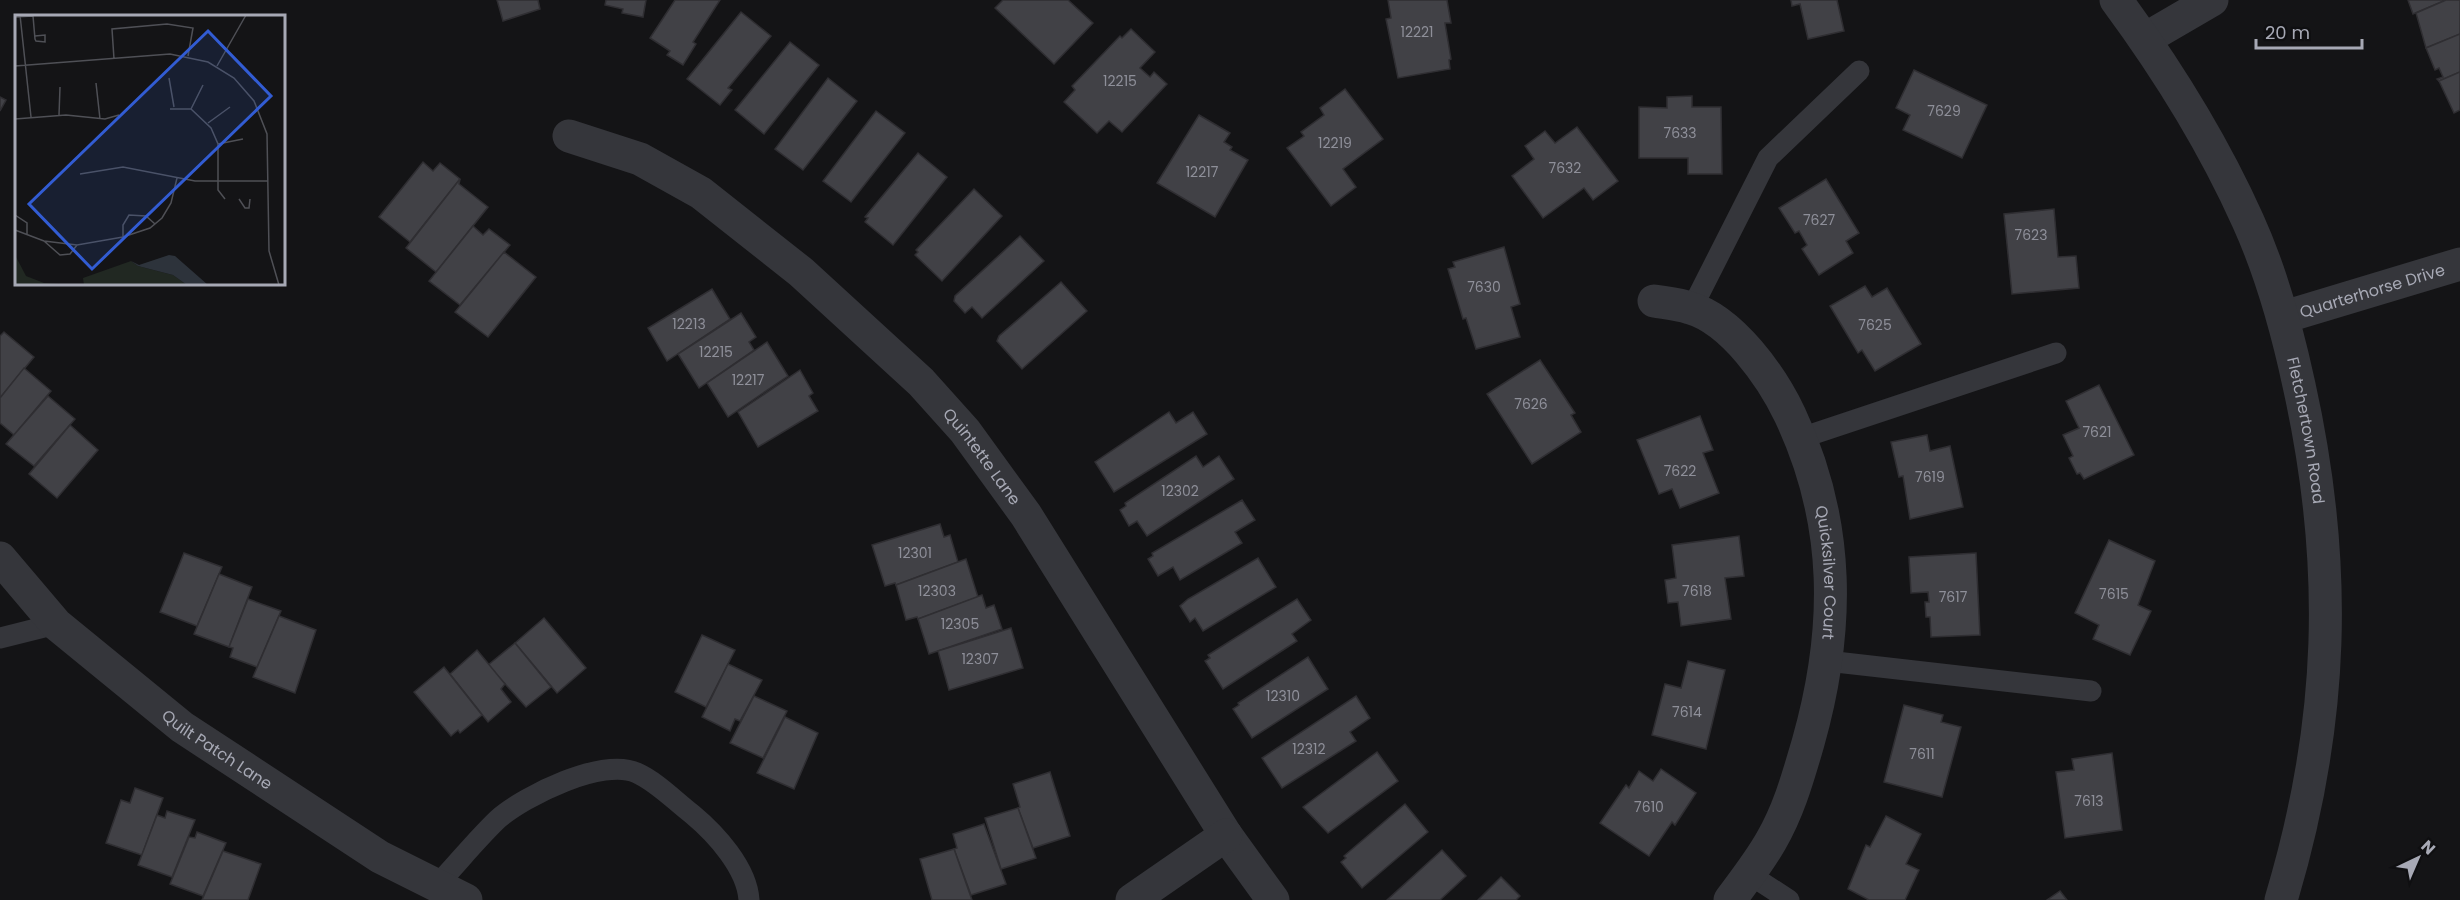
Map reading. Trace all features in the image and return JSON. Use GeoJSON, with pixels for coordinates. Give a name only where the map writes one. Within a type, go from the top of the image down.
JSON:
{"type":"FeatureCollection","features":[{"type":"Feature","properties":{"kind":"street","name":"Fletchertown Road"},"geometry":{"type":"LineString","coordinates":[[2116,0],[2145,39],[2195,118],[2248,222],[2284,317],[2307,418],[2321,512],[2327,635],[2315,757],[2304,818],[2282,900]]}},
{"type":"Feature","properties":{"kind":"street"},"geometry":{"type":"LineString","coordinates":[[2145,39],[2212,0]]}},
{"type":"Feature","properties":{"kind":"street","name":"Quintette Lane"},"geometry":{"type":"LineString","coordinates":[[569,136],[640,159],[701,193],[801,272],[921,382],[965,432],[1026,516],[1226,835],[1273,900]]}},
{"type":"Feature","properties":{"kind":"street","name":"Quarterhorse Drive"},"geometry":{"type":"LineString","coordinates":[[2284,317],[2460,264]]}},
{"type":"Feature","properties":{"kind":"street","name":"Quicksilver Court"},"geometry":{"type":"LineString","coordinates":[[1654,302],[1692,308],[1726,329],[1758,362],[1781,396],[1801,438],[1820,501],[1830,553],[1831,608],[1827,661],[1818,709],[1795,789],[1771,841],[1730,900]]}},
{"type":"Feature","properties":{"kind":"street","name":"Quilt Patch Lane"},"geometry":{"type":"LineString","coordinates":[[0,558],[56,624],[130,687],[218,752],[370,851],[466,900]]}},
{"type":"Feature","properties":{"kind":"street"},"geometry":{"type":"LineString","coordinates":[[1132,900],[1226,835]]}},
{"type":"Feature","properties":{"kind":"lane"},"geometry":{"type":"LineString","coordinates":[[1692,308],[1768,158],[1859,70]]}},
{"type":"Feature","properties":{"kind":"lane"},"geometry":{"type":"LineString","coordinates":[[1801,438],[2056,353]]}},
{"type":"Feature","properties":{"kind":"lane"},"geometry":{"type":"LineString","coordinates":[[0,638],[56,624]]}},
{"type":"Feature","properties":{"kind":"lane"},"geometry":{"type":"LineString","coordinates":[[1827,661],[2091,692]]}},
{"type":"Feature","properties":{"kind":"lane"},"geometry":{"type":"LineString","coordinates":[[436,886],[507,813],[523,803],[588,773],[614,768],[636,772],[705,825],[732,858],[748,888],[749,900]]}},
{"type":"Feature","properties":{"kind":"lane"},"geometry":{"type":"LineString","coordinates":[[1749,874],[1789,900]]}},
{"type":"Feature","properties":{"kind":"building"},"geometry":{"type":"Polygon","coordinates":[[[497,0],[538,0],[540,9],[503,21],[497,0]]]}},
{"type":"Feature","properties":{"kind":"building"},"geometry":{"type":"Polygon","coordinates":[[[606,0],[646,0],[643,17],[622,13],[623,9],[605,5],[606,0]]]}},
{"type":"Feature","properties":{"kind":"building"},"geometry":{"type":"Polygon","coordinates":[[[675,0],[720,0],[693,42],[696,44],[683,65],[667,55],[670,51],[650,38],[675,0]]]}},
{"type":"Feature","properties":{"kind":"building"},"geometry":{"type":"Polygon","coordinates":[[[1003,0],[1068,0],[1093,23],[1054,64],[995,8],[1003,0]]]}},
{"type":"Feature","properties":{"kind":"building"},"geometry":{"type":"Polygon","coordinates":[[[1388,0],[1447,0],[1451,23],[1445,23],[1451,59],[1449,60],[1450,69],[1398,78],[1386,19],[1391,18],[1388,0]]]}},
{"type":"Feature","properties":{"kind":"building"},"geometry":{"type":"Polygon","coordinates":[[[1791,0],[1837,0],[1844,31],[1808,39],[1800,4],[1792,6],[1791,0]]]}},
{"type":"Feature","properties":{"kind":"building"},"geometry":{"type":"Polygon","coordinates":[[[2408,0],[2446,0],[2413,14],[2408,0]]]}},
{"type":"Feature","properties":{"kind":"building"},"geometry":{"type":"Polygon","coordinates":[[[2446,0],[2460,0],[2460,34],[2426,48],[2416,13],[2446,0]]]}},
{"type":"Feature","properties":{"kind":"building"},"geometry":{"type":"Polygon","coordinates":[[[741,12],[771,36],[728,88],[732,90],[720,105],[687,79],[741,12]]]}},
{"type":"Feature","properties":{"kind":"building"},"geometry":{"type":"Polygon","coordinates":[[[1131,29],[1155,52],[1140,68],[1150,77],[1154,72],[1167,84],[1122,132],[1109,121],[1097,133],[1064,102],[1075,90],[1072,86],[1120,36],[1122,38],[1131,29]]]}},
{"type":"Feature","properties":{"kind":"building"},"geometry":{"type":"Polygon","coordinates":[[[2460,34],[2460,72],[2439,81],[2437,79],[2443,77],[2439,68],[2435,70],[2426,48],[2460,34]]]}},
{"type":"Feature","properties":{"kind":"building"},"geometry":{"type":"Polygon","coordinates":[[[790,42],[819,65],[764,134],[735,110],[790,42]]]}},
{"type":"Feature","properties":{"kind":"building"},"geometry":{"type":"Polygon","coordinates":[[[1914,70],[1987,105],[1962,158],[1903,130],[1910,115],[1896,108],[1914,70]]]}},
{"type":"Feature","properties":{"kind":"building"},"geometry":{"type":"Polygon","coordinates":[[[2460,72],[2460,110],[2454,113],[2439,81],[2460,72]]]}},
{"type":"Feature","properties":{"kind":"building"},"geometry":{"type":"Polygon","coordinates":[[[828,78],[857,101],[803,170],[775,149],[828,78]]]}},
{"type":"Feature","properties":{"kind":"building"},"geometry":{"type":"Polygon","coordinates":[[[1345,89],[1383,139],[1343,169],[1356,187],[1331,206],[1287,148],[1304,136],[1301,132],[1324,115],[1320,108],[1345,89]]]}},
{"type":"Feature","properties":{"kind":"building"},"geometry":{"type":"Polygon","coordinates":[[[1692,96],[1692,107],[1721,107],[1722,174],[1688,174],[1688,158],[1639,158],[1639,107],[1667,108],[1667,97],[1692,96]]]}},
{"type":"Feature","properties":{"kind":"building"},"geometry":{"type":"Polygon","coordinates":[[[0,97],[6,100],[0,111],[0,97]]]}},
{"type":"Feature","properties":{"kind":"building"},"geometry":{"type":"Polygon","coordinates":[[[876,111],[905,133],[851,202],[823,181],[876,111]]]}},
{"type":"Feature","properties":{"kind":"building"},"geometry":{"type":"Polygon","coordinates":[[[1199,115],[1230,133],[1224,142],[1232,147],[1230,150],[1248,160],[1215,217],[1157,183],[1199,115]]]}},
{"type":"Feature","properties":{"kind":"building"},"geometry":{"type":"Polygon","coordinates":[[[1577,127],[1618,181],[1593,200],[1584,188],[1543,218],[1512,176],[1534,159],[1525,146],[1545,131],[1555,143],[1577,127]]]}},
{"type":"Feature","properties":{"kind":"building"},"geometry":{"type":"Polygon","coordinates":[[[918,153],[947,177],[893,245],[865,222],[868,218],[865,217],[918,153]]]}},
{"type":"Feature","properties":{"kind":"building"},"geometry":{"type":"Polygon","coordinates":[[[423,162],[433,171],[440,163],[460,179],[410,242],[379,217],[423,162]]]}},
{"type":"Feature","properties":{"kind":"building"},"geometry":{"type":"Polygon","coordinates":[[[460,179],[459,184],[488,207],[436,272],[406,248],[460,179]]]}},
{"type":"Feature","properties":{"kind":"building"},"geometry":{"type":"Polygon","coordinates":[[[1826,179],[1859,233],[1846,241],[1853,253],[1819,275],[1802,249],[1807,245],[1799,231],[1795,233],[1779,208],[1826,179]]]}},
{"type":"Feature","properties":{"kind":"building"},"geometry":{"type":"Polygon","coordinates":[[[974,189],[1002,216],[942,281],[915,255],[918,252],[916,250],[974,189]]]}},
{"type":"Feature","properties":{"kind":"building"},"geometry":{"type":"Polygon","coordinates":[[[2054,209],[2058,257],[2076,256],[2079,288],[2012,294],[2004,214],[2054,209]]]}},
{"type":"Feature","properties":{"kind":"building"},"geometry":{"type":"Polygon","coordinates":[[[473,226],[483,235],[489,229],[510,245],[460,305],[429,281],[473,226]]]}},
{"type":"Feature","properties":{"kind":"building"},"geometry":{"type":"Polygon","coordinates":[[[1020,236],[1044,261],[982,318],[972,307],[965,313],[954,301],[955,296],[1020,236]]]}},
{"type":"Feature","properties":{"kind":"building"},"geometry":{"type":"Polygon","coordinates":[[[1504,247],[1520,304],[1511,307],[1520,337],[1476,349],[1466,318],[1463,319],[1448,269],[1455,267],[1453,262],[1504,247]]]}},
{"type":"Feature","properties":{"kind":"building"},"geometry":{"type":"Polygon","coordinates":[[[504,252],[536,277],[488,337],[455,312],[504,252]]]}},
{"type":"Feature","properties":{"kind":"building"},"geometry":{"type":"Polygon","coordinates":[[[1061,282],[1087,311],[1022,369],[997,341],[999,336],[1061,282]]]}},
{"type":"Feature","properties":{"kind":"building"},"geometry":{"type":"Polygon","coordinates":[[[1865,286],[1872,297],[1887,288],[1921,344],[1875,371],[1862,350],[1858,353],[1830,306],[1865,286]]]}},
{"type":"Feature","properties":{"kind":"building"},"geometry":{"type":"Polygon","coordinates":[[[712,289],[730,319],[667,361],[648,328],[712,289]]]}},
{"type":"Feature","properties":{"kind":"building"},"geometry":{"type":"Polygon","coordinates":[[[741,313],[756,337],[749,342],[754,350],[699,388],[678,354],[741,313]]]}},
{"type":"Feature","properties":{"kind":"building"},"geometry":{"type":"Polygon","coordinates":[[[4,332],[34,357],[0,398],[0,336],[4,332]]]}},
{"type":"Feature","properties":{"kind":"building"},"geometry":{"type":"Polygon","coordinates":[[[767,342],[788,376],[728,417],[707,383],[767,342]]]}},
{"type":"Feature","properties":{"kind":"building"},"geometry":{"type":"Polygon","coordinates":[[[1540,360],[1575,413],[1571,415],[1581,432],[1532,464],[1487,394],[1540,360]]]}},
{"type":"Feature","properties":{"kind":"building"},"geometry":{"type":"Polygon","coordinates":[[[24,368],[51,391],[14,435],[0,423],[0,398],[24,368]]]}},
{"type":"Feature","properties":{"kind":"building"},"geometry":{"type":"Polygon","coordinates":[[[800,370],[813,393],[809,396],[818,411],[758,447],[738,412],[800,370]]]}},
{"type":"Feature","properties":{"kind":"building"},"geometry":{"type":"Polygon","coordinates":[[[2099,385],[2134,455],[2084,479],[2080,473],[2077,474],[2069,458],[2073,456],[2063,435],[2079,428],[2066,401],[2099,385]]]}},
{"type":"Feature","properties":{"kind":"building"},"geometry":{"type":"Polygon","coordinates":[[[48,396],[75,419],[34,466],[6,444],[48,396]]]}},
{"type":"Feature","properties":{"kind":"building"},"geometry":{"type":"Polygon","coordinates":[[[1169,412],[1176,423],[1193,412],[1207,434],[1114,492],[1095,462],[1169,412]]]}},
{"type":"Feature","properties":{"kind":"building"},"geometry":{"type":"Polygon","coordinates":[[[1700,416],[1713,450],[1703,453],[1719,493],[1680,508],[1672,489],[1659,494],[1637,440],[1700,416]]]}},
{"type":"Feature","properties":{"kind":"building"},"geometry":{"type":"Polygon","coordinates":[[[70,425],[98,450],[57,498],[29,474],[70,425]]]}},
{"type":"Feature","properties":{"kind":"building"},"geometry":{"type":"Polygon","coordinates":[[[1927,435],[1930,451],[1950,446],[1963,507],[1910,519],[1903,476],[1899,477],[1891,442],[1927,435]]]}},
{"type":"Feature","properties":{"kind":"building"},"geometry":{"type":"Polygon","coordinates":[[[1196,456],[1203,467],[1219,456],[1234,479],[1147,536],[1137,521],[1129,526],[1120,510],[1126,506],[1125,503],[1196,456]]]}},
{"type":"Feature","properties":{"kind":"building"},"geometry":{"type":"Polygon","coordinates":[[[1242,500],[1255,520],[1235,532],[1242,543],[1180,580],[1173,567],[1158,576],[1148,559],[1153,556],[1152,553],[1242,500]]]}},
{"type":"Feature","properties":{"kind":"building"},"geometry":{"type":"Polygon","coordinates":[[[940,524],[944,537],[950,535],[958,562],[896,585],[895,583],[885,586],[872,545],[940,524]]]}},
{"type":"Feature","properties":{"kind":"building"},"geometry":{"type":"Polygon","coordinates":[[[1739,536],[1744,576],[1725,578],[1731,619],[1681,626],[1678,602],[1668,603],[1665,580],[1676,578],[1672,545],[1739,536]]]}},
{"type":"Feature","properties":{"kind":"building"},"geometry":{"type":"Polygon","coordinates":[[[2109,540],[2155,561],[2138,605],[2151,611],[2130,655],[2093,639],[2099,625],[2075,613],[2109,540]]]}},
{"type":"Feature","properties":{"kind":"building"},"geometry":{"type":"Polygon","coordinates":[[[184,553],[222,567],[197,626],[160,612],[184,553]]]}},
{"type":"Feature","properties":{"kind":"building"},"geometry":{"type":"Polygon","coordinates":[[[1976,553],[1980,635],[1931,637],[1930,617],[1926,617],[1925,602],[1929,602],[1928,592],[1911,593],[1909,557],[1976,553]]]}},
{"type":"Feature","properties":{"kind":"building"},"geometry":{"type":"Polygon","coordinates":[[[1258,558],[1276,587],[1203,631],[1195,618],[1190,622],[1180,606],[1258,558]]]}},
{"type":"Feature","properties":{"kind":"building"},"geometry":{"type":"Polygon","coordinates":[[[966,559],[978,597],[918,619],[917,617],[906,620],[896,585],[966,559]]]}},
{"type":"Feature","properties":{"kind":"building"},"geometry":{"type":"Polygon","coordinates":[[[219,574],[252,587],[229,647],[194,634],[219,574]]]}},
{"type":"Feature","properties":{"kind":"building"},"geometry":{"type":"Polygon","coordinates":[[[982,595],[986,608],[994,605],[1002,629],[929,654],[918,619],[982,595]]]}},
{"type":"Feature","properties":{"kind":"building"},"geometry":{"type":"Polygon","coordinates":[[[248,599],[281,611],[257,667],[230,657],[233,648],[229,647],[248,599]]]}},
{"type":"Feature","properties":{"kind":"building"},"geometry":{"type":"Polygon","coordinates":[[[1297,599],[1311,620],[1292,634],[1297,641],[1223,689],[1205,661],[1210,658],[1208,655],[1297,599]]]}},
{"type":"Feature","properties":{"kind":"building"},"geometry":{"type":"Polygon","coordinates":[[[279,616],[316,630],[295,693],[253,677],[279,616]]]}},
{"type":"Feature","properties":{"kind":"building"},"geometry":{"type":"Polygon","coordinates":[[[544,618],[586,668],[557,693],[515,643],[544,618]]]}},
{"type":"Feature","properties":{"kind":"building"},"geometry":{"type":"Polygon","coordinates":[[[1011,628],[1023,668],[949,690],[938,651],[1011,628]]]}},
{"type":"Feature","properties":{"kind":"building"},"geometry":{"type":"Polygon","coordinates":[[[702,635],[735,650],[706,707],[675,692],[702,635]]]}},
{"type":"Feature","properties":{"kind":"building"},"geometry":{"type":"Polygon","coordinates":[[[515,643],[551,687],[526,707],[488,665],[515,643]]]}},
{"type":"Feature","properties":{"kind":"building"},"geometry":{"type":"Polygon","coordinates":[[[477,650],[505,684],[501,689],[511,702],[488,722],[450,674],[477,650]]]}},
{"type":"Feature","properties":{"kind":"building"},"geometry":{"type":"Polygon","coordinates":[[[1308,657],[1328,689],[1252,738],[1233,709],[1239,705],[1238,703],[1308,657]]]}},
{"type":"Feature","properties":{"kind":"building"},"geometry":{"type":"Polygon","coordinates":[[[1688,661],[1725,670],[1706,749],[1652,735],[1665,684],[1681,688],[1688,661]]]}},
{"type":"Feature","properties":{"kind":"building"},"geometry":{"type":"Polygon","coordinates":[[[728,664],[762,680],[740,721],[735,719],[730,731],[702,717],[728,664]]]}},
{"type":"Feature","properties":{"kind":"building"},"geometry":{"type":"Polygon","coordinates":[[[444,667],[482,715],[460,733],[458,730],[451,736],[414,692],[444,667]]]}},
{"type":"Feature","properties":{"kind":"building"},"geometry":{"type":"Polygon","coordinates":[[[754,696],[787,711],[763,758],[730,743],[754,696]]]}},
{"type":"Feature","properties":{"kind":"building"},"geometry":{"type":"Polygon","coordinates":[[[1356,696],[1370,718],[1350,732],[1356,741],[1282,788],[1262,758],[1356,696]]]}},
{"type":"Feature","properties":{"kind":"building"},"geometry":{"type":"Polygon","coordinates":[[[1904,705],[1943,715],[1941,722],[1961,727],[1942,797],[1884,782],[1904,705]]]}},
{"type":"Feature","properties":{"kind":"building"},"geometry":{"type":"Polygon","coordinates":[[[785,717],[818,733],[794,789],[757,773],[785,717]]]}},
{"type":"Feature","properties":{"kind":"building"},"geometry":{"type":"Polygon","coordinates":[[[1377,752],[1398,781],[1328,833],[1303,807],[1377,752]]]}},
{"type":"Feature","properties":{"kind":"building"},"geometry":{"type":"Polygon","coordinates":[[[2112,753],[2122,830],[2065,838],[2056,772],[2074,770],[2072,759],[2112,753]]]}},
{"type":"Feature","properties":{"kind":"building"},"geometry":{"type":"Polygon","coordinates":[[[1661,769],[1696,793],[1675,825],[1672,822],[1649,856],[1600,823],[1626,785],[1629,788],[1639,771],[1653,781],[1661,769]]]}},
{"type":"Feature","properties":{"kind":"building"},"geometry":{"type":"Polygon","coordinates":[[[1050,772],[1070,836],[1033,848],[1018,808],[1020,807],[1013,784],[1050,772]]]}},
{"type":"Feature","properties":{"kind":"building"},"geometry":{"type":"Polygon","coordinates":[[[135,788],[163,798],[142,855],[106,843],[121,800],[130,803],[135,788]]]}},
{"type":"Feature","properties":{"kind":"building"},"geometry":{"type":"Polygon","coordinates":[[[1405,804],[1428,832],[1362,888],[1341,862],[1346,858],[1344,856],[1405,804]]]}},
{"type":"Feature","properties":{"kind":"building"},"geometry":{"type":"Polygon","coordinates":[[[1018,808],[1036,858],[1001,869],[985,818],[1018,808]]]}},
{"type":"Feature","properties":{"kind":"building"},"geometry":{"type":"Polygon","coordinates":[[[167,811],[195,820],[172,877],[138,865],[157,815],[165,818],[167,811]]]}},
{"type":"Feature","properties":{"kind":"building"},"geometry":{"type":"Polygon","coordinates":[[[1886,816],[1921,834],[1906,864],[1919,870],[1905,900],[1869,900],[1848,889],[1866,845],[1870,847],[1886,816]]]}},
{"type":"Feature","properties":{"kind":"building"},"geometry":{"type":"Polygon","coordinates":[[[984,824],[1006,884],[971,895],[954,849],[957,848],[953,834],[984,824]]]}},
{"type":"Feature","properties":{"kind":"building"},"geometry":{"type":"Polygon","coordinates":[[[197,832],[226,843],[203,896],[170,884],[189,837],[195,838],[197,832]]]}},
{"type":"Feature","properties":{"kind":"building"},"geometry":{"type":"Polygon","coordinates":[[[954,849],[972,900],[932,900],[920,859],[954,849]]]}},
{"type":"Feature","properties":{"kind":"building"},"geometry":{"type":"Polygon","coordinates":[[[1442,850],[1466,876],[1440,900],[1387,900],[1442,850]]]}},
{"type":"Feature","properties":{"kind":"building"},"geometry":{"type":"Polygon","coordinates":[[[223,851],[261,864],[248,900],[202,900],[223,851]]]}},
{"type":"Feature","properties":{"kind":"building"},"geometry":{"type":"Polygon","coordinates":[[[1501,877],[1520,896],[1516,900],[1478,900],[1501,877]]]}},
{"type":"Feature","properties":{"kind":"building"},"geometry":{"type":"Polygon","coordinates":[[[2060,891],[2067,900],[2047,900],[2060,891]]]}}]}
